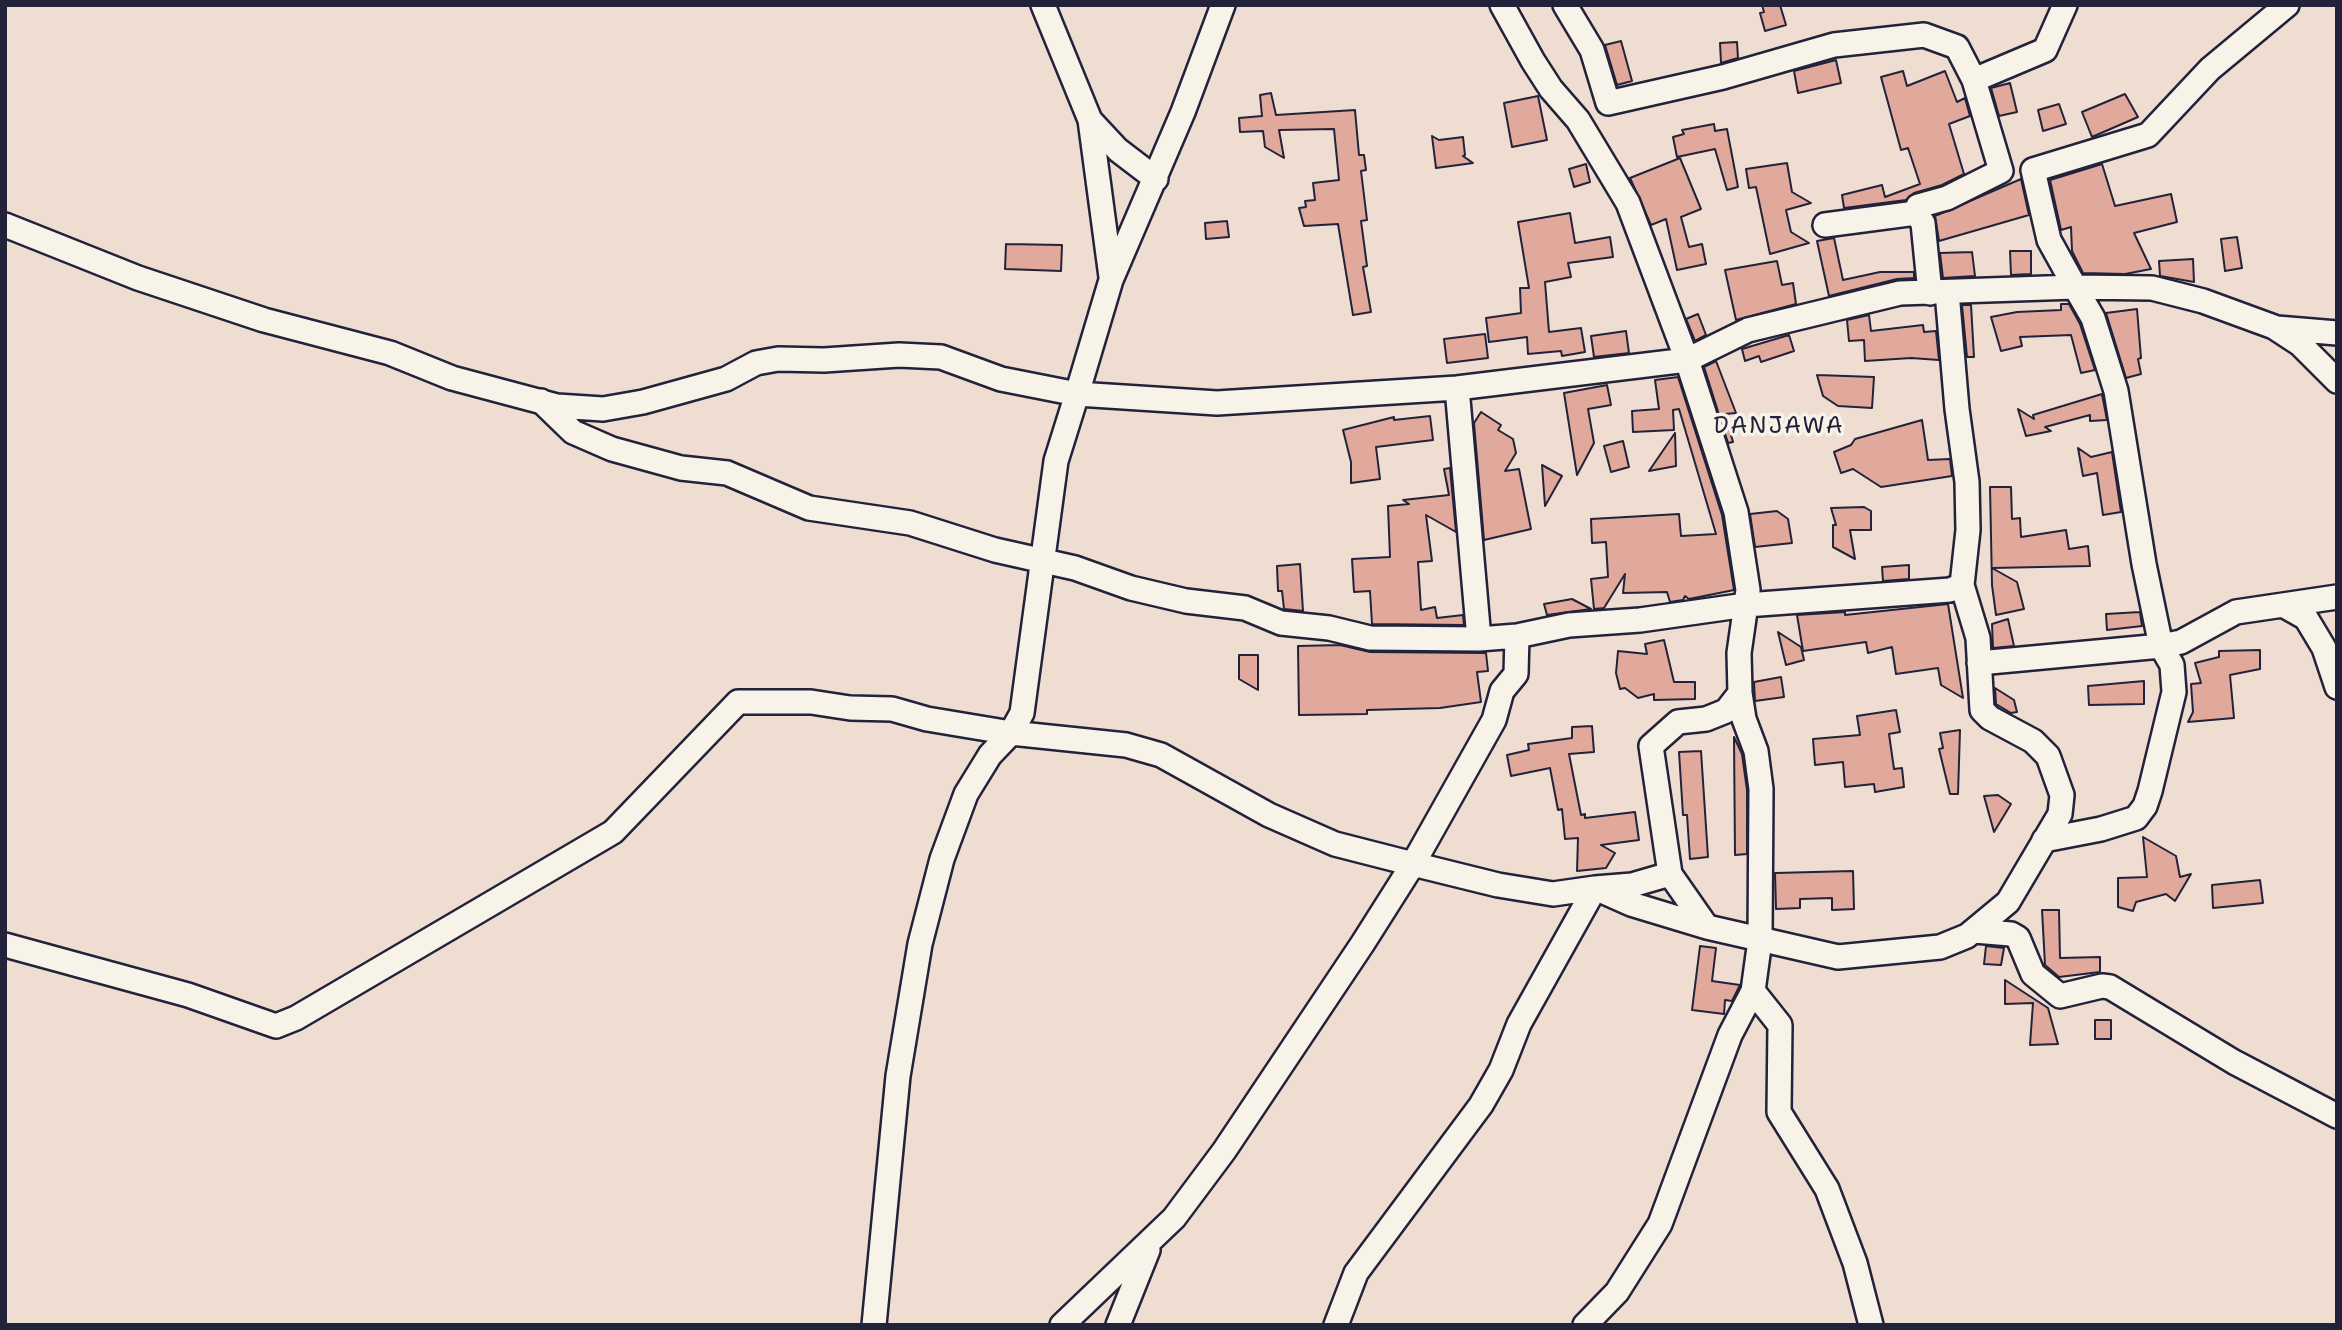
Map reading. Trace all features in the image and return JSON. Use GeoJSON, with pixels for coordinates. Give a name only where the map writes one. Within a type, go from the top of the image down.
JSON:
{"type":"FeatureCollection","features":[{"type":"Feature","properties":{"kind":"street"},"geometry":{"type":"LineString","coordinates":[[1043,5],[1090,121],[1111,280]]}},
{"type":"Feature","properties":{"kind":"street"},"geometry":{"type":"LineString","coordinates":[[874,1325],[898,1076],[920,944],[942,859],[965,794],[990,755],[1011,733],[1022,713],[1032,631],[1045,561],[1056,461],[1111,280],[1156,179],[1223,5]]}},
{"type":"Feature","properties":{"kind":"street"},"geometry":{"type":"LineString","coordinates":[[1565,5],[1592,50],[1608,103],[1723,77],[1834,45],[1924,34],[1957,47],[1974,80],[2001,171]]}},
{"type":"Feature","properties":{"kind":"street"},"geometry":{"type":"LineString","coordinates":[[1974,80],[2045,50],[2065,5]]}},
{"type":"Feature","properties":{"kind":"street"},"geometry":{"type":"LineString","coordinates":[[1916,212],[1918,206],[1947,198],[2001,171],[2034,170],[2148,135],[2210,69],[2287,5]]}},
{"type":"Feature","properties":{"kind":"street"},"geometry":{"type":"LineString","coordinates":[[1507,6],[1539,70],[1578,120],[1628,204],[1687,360],[1736,512],[1748,590],[1739,653],[1740,693],[1744,719],[1756,751],[1762,789],[1760,940],[1753,991],[1726,1045],[1690,1150],[1660,1224],[1617,1292],[1585,1325]]}},
{"type":"Feature","properties":{"kind":"street"},"geometry":{"type":"LineString","coordinates":[[1090,121],[1118,150],[1156,179]]}},
{"type":"Feature","properties":{"kind":"street"},"geometry":{"type":"LineString","coordinates":[[2034,170],[2049,240],[2093,318],[2116,391],[2161,646],[2172,665],[2174,692],[2145,806],[2136,817],[2044,840]]}},
{"type":"Feature","properties":{"kind":"street"},"geometry":{"type":"LineString","coordinates":[[1825,225],[1916,212]]}},
{"type":"Feature","properties":{"kind":"street"},"geometry":{"type":"LineString","coordinates":[[1595,888],[1631,904],[1707,927],[1838,957],[1870,956],[1940,947],[1974,931],[2008,902],[2060,814],[2062,795],[2048,756],[2033,741],[1990,718],[1982,710],[1978,638],[1962,585],[1968,530],[1967,482],[1939,293],[1923,223],[1916,212]]}},
{"type":"Feature","properties":{"kind":"street"},"geometry":{"type":"LineString","coordinates":[[5,225],[138,278],[264,320],[390,353],[452,378],[541,401],[603,408],[643,402],[726,379],[756,363],[778,359],[824,360],[899,355],[941,357],[1001,379],[1077,394],[1217,403],[1329,393],[1457,388],[1687,360],[1748,330],[1900,293],[2076,287],[2152,288],[2172,292],[2274,327],[2337,333]]}},
{"type":"Feature","properties":{"kind":"street"},"geometry":{"type":"LineString","coordinates":[[2274,327],[2300,344],[2337,381]]}},
{"type":"Feature","properties":{"kind":"street"},"geometry":{"type":"LineString","coordinates":[[1457,388],[1479,639]]}},
{"type":"Feature","properties":{"kind":"street"},"geometry":{"type":"LineString","coordinates":[[541,401],[573,432],[612,449],[681,468],[727,473],[809,508],[910,523],[995,550],[1075,568],[1131,589],[1186,601],[1245,608],[1281,623],[1329,628],[1370,638],[1479,639],[1517,636],[1569,625],[1640,621],[1746,605],[1950,590],[1962,585]]}},
{"type":"Feature","properties":{"kind":"street"},"geometry":{"type":"LineString","coordinates":[[1979,663],[2161,646],[2181,642],[2236,612],[2337,597]]}},
{"type":"Feature","properties":{"kind":"street"},"geometry":{"type":"LineString","coordinates":[[2283,605],[2306,618],[2324,648],[2337,687]]}},
{"type":"Feature","properties":{"kind":"street"},"geometry":{"type":"LineString","coordinates":[[1062,1325],[1174,1218],[1224,1151],[1413,864],[1494,720],[1502,691],[1516,674],[1517,636]]}},
{"type":"Feature","properties":{"kind":"street"},"geometry":{"type":"LineString","coordinates":[[1707,927],[1671,874],[1651,746],[1678,722],[1706,719],[1726,711],[1740,693]]}},
{"type":"Feature","properties":{"kind":"street"},"geometry":{"type":"LineString","coordinates":[[5,946],[188,995],[276,1026],[296,1018],[613,832],[738,702],[811,702],[850,708],[891,709],[928,719],[1011,733],[1126,745],[1161,755],[1269,815],[1335,844],[1498,885],[1553,894],[1632,885],[1671,874]]}},
{"type":"Feature","properties":{"kind":"street"},"geometry":{"type":"LineString","coordinates":[[1336,1325],[1356,1273],[1481,1105],[1501,1070],[1519,1024],[1595,888]]}},
{"type":"Feature","properties":{"kind":"street"},"geometry":{"type":"LineString","coordinates":[[1974,931],[2011,934],[2018,938],[2034,974],[2060,996],[2102,986],[2110,987],[2160,1020],[2199,1038],[2304,1101],[2337,1116]]}},
{"type":"Feature","properties":{"kind":"street"},"geometry":{"type":"LineString","coordinates":[[1753,991],[1780,1025],[1779,1112],[1827,1189],[1855,1263],[1871,1325]]}},
{"type":"Feature","properties":{"kind":"street"},"geometry":{"type":"LineString","coordinates":[[1118,1325],[1152,1240]]}},
{"type":"Feature","properties":{"kind":"building"},"geometry":{"type":"Polygon","coordinates":[[[1762,5],[1780,5],[1786,25],[1765,31],[1760,13],[1764,12],[1762,5]]]}},
{"type":"Feature","properties":{"kind":"building"},"geometry":{"type":"Polygon","coordinates":[[[1621,41],[1632,81],[1617,85],[1605,45],[1621,41]]]}},
{"type":"Feature","properties":{"kind":"building"},"geometry":{"type":"Polygon","coordinates":[[[1737,42],[1738,58],[1721,63],[1720,43],[1737,42]]]}},
{"type":"Feature","properties":{"kind":"building"},"geometry":{"type":"Polygon","coordinates":[[[1836,60],[1841,83],[1798,93],[1794,71],[1836,60]]]}},
{"type":"Feature","properties":{"kind":"building"},"geometry":{"type":"Polygon","coordinates":[[[1903,71],[1907,86],[1945,71],[1957,102],[1965,98],[1970,116],[1949,124],[1964,174],[1942,185],[1914,193],[1906,200],[1844,208],[1842,195],[1882,185],[1885,197],[1920,184],[1908,148],[1901,150],[1881,77],[1903,71]]]}},
{"type":"Feature","properties":{"kind":"building"},"geometry":{"type":"Polygon","coordinates":[[[2010,83],[2017,112],[1999,116],[1991,88],[2010,83]]]}},
{"type":"Feature","properties":{"kind":"building"},"geometry":{"type":"Polygon","coordinates":[[[1271,93],[1276,115],[1355,110],[1359,155],[1364,155],[1366,170],[1361,171],[1367,220],[1361,221],[1367,266],[1363,267],[1371,312],[1353,315],[1338,224],[1304,226],[1299,208],[1306,207],[1305,201],[1315,200],[1313,183],[1339,180],[1334,129],[1279,130],[1284,158],[1265,147],[1263,131],[1240,132],[1239,118],[1262,116],[1260,95],[1271,93]]]}},
{"type":"Feature","properties":{"kind":"building"},"geometry":{"type":"Polygon","coordinates":[[[2125,94],[2138,117],[2092,137],[2082,112],[2125,94]]]}},
{"type":"Feature","properties":{"kind":"building"},"geometry":{"type":"Polygon","coordinates":[[[1538,96],[1547,140],[1512,147],[1504,103],[1538,96]]]}},
{"type":"Feature","properties":{"kind":"building"},"geometry":{"type":"Polygon","coordinates":[[[2059,104],[2066,124],[2043,131],[2038,110],[2059,104]]]}},
{"type":"Feature","properties":{"kind":"building"},"geometry":{"type":"Polygon","coordinates":[[[1714,124],[1715,131],[1727,129],[1738,187],[1727,190],[1715,149],[1677,157],[1673,137],[1684,134],[1682,130],[1714,124]]]}},
{"type":"Feature","properties":{"kind":"building"},"geometry":{"type":"Polygon","coordinates":[[[1432,136],[1439,140],[1463,137],[1463,156],[1473,163],[1436,168],[1432,136]]]}},
{"type":"Feature","properties":{"kind":"building"},"geometry":{"type":"Polygon","coordinates":[[[1680,158],[1701,209],[1681,217],[1689,247],[1702,244],[1706,264],[1677,270],[1666,219],[1651,225],[1630,178],[1680,158]]]}},
{"type":"Feature","properties":{"kind":"building"},"geometry":{"type":"Polygon","coordinates":[[[1787,163],[1792,192],[1811,203],[1786,210],[1791,232],[1809,243],[1770,254],[1756,187],[1749,188],[1746,169],[1787,163]]]}},
{"type":"Feature","properties":{"kind":"building"},"geometry":{"type":"Polygon","coordinates":[[[1586,164],[1590,182],[1574,187],[1569,169],[1586,164]]]}},
{"type":"Feature","properties":{"kind":"building"},"geometry":{"type":"Polygon","coordinates":[[[2102,164],[2115,206],[2171,194],[2177,222],[2134,233],[2151,269],[2125,274],[2083,273],[2072,251],[2071,227],[2061,230],[2050,180],[2102,164]]]}},
{"type":"Feature","properties":{"kind":"building"},"geometry":{"type":"Polygon","coordinates":[[[2021,179],[2029,215],[1939,241],[1935,216],[2021,179]]]}},
{"type":"Feature","properties":{"kind":"building"},"geometry":{"type":"Polygon","coordinates":[[[1570,213],[1575,243],[1610,237],[1613,257],[1568,263],[1571,277],[1545,282],[1549,332],[1581,328],[1585,352],[1562,356],[1561,351],[1528,354],[1527,337],[1489,342],[1486,318],[1521,313],[1520,288],[1529,288],[1518,222],[1570,213]]]}},
{"type":"Feature","properties":{"kind":"building"},"geometry":{"type":"Polygon","coordinates":[[[1227,221],[1229,237],[1206,239],[1205,223],[1227,221]]]}},
{"type":"Feature","properties":{"kind":"building"},"geometry":{"type":"Polygon","coordinates":[[[2237,237],[2242,268],[2225,271],[2221,239],[2237,237]]]}},
{"type":"Feature","properties":{"kind":"building"},"geometry":{"type":"Polygon","coordinates":[[[1834,238],[1843,280],[1880,272],[1914,272],[1914,278],[1897,279],[1829,296],[1817,241],[1834,238]]]}},
{"type":"Feature","properties":{"kind":"building"},"geometry":{"type":"Polygon","coordinates":[[[1006,244],[1062,245],[1061,271],[1005,269],[1006,244]]]}},
{"type":"Feature","properties":{"kind":"building"},"geometry":{"type":"Polygon","coordinates":[[[2010,251],[2031,251],[2031,274],[2011,275],[2010,251]]]}},
{"type":"Feature","properties":{"kind":"building"},"geometry":{"type":"Polygon","coordinates":[[[1972,252],[1975,276],[1943,278],[1940,253],[1972,252]]]}},
{"type":"Feature","properties":{"kind":"building"},"geometry":{"type":"Polygon","coordinates":[[[2193,259],[2194,282],[2160,276],[2159,261],[2193,259]]]}},
{"type":"Feature","properties":{"kind":"building"},"geometry":{"type":"Polygon","coordinates":[[[1777,261],[1782,285],[1793,283],[1796,304],[1736,320],[1725,270],[1777,261]]]}},
{"type":"Feature","properties":{"kind":"building"},"geometry":{"type":"Polygon","coordinates":[[[2061,304],[2069,304],[2080,324],[2095,370],[2081,373],[2071,335],[2020,337],[2022,346],[2001,351],[1991,317],[2017,312],[2061,310],[2061,304]]]}},
{"type":"Feature","properties":{"kind":"building"},"geometry":{"type":"Polygon","coordinates":[[[1962,305],[1971,305],[1974,357],[1967,357],[1962,305]]]}},
{"type":"Feature","properties":{"kind":"building"},"geometry":{"type":"Polygon","coordinates":[[[2137,309],[2141,374],[2126,378],[2106,313],[2137,309]]]}},
{"type":"Feature","properties":{"kind":"building"},"geometry":{"type":"Polygon","coordinates":[[[1698,314],[1706,335],[1695,341],[1686,319],[1698,314]]]}},
{"type":"Feature","properties":{"kind":"building"},"geometry":{"type":"Polygon","coordinates":[[[1869,315],[1871,331],[1923,325],[1924,332],[1936,331],[1939,360],[1911,358],[1865,361],[1864,340],[1849,341],[1847,320],[1869,315]]]}},
{"type":"Feature","properties":{"kind":"building"},"geometry":{"type":"Polygon","coordinates":[[[1626,331],[1629,353],[1594,357],[1591,336],[1626,331]]]}},
{"type":"Feature","properties":{"kind":"building"},"geometry":{"type":"Polygon","coordinates":[[[1485,334],[1488,358],[1447,363],[1444,339],[1485,334]]]}},
{"type":"Feature","properties":{"kind":"building"},"geometry":{"type":"Polygon","coordinates":[[[1789,335],[1794,351],[1761,362],[1759,356],[1745,361],[1742,349],[1789,335]]]}},
{"type":"Feature","properties":{"kind":"building"},"geometry":{"type":"Polygon","coordinates":[[[1716,361],[1736,413],[1725,414],[1733,442],[1728,443],[1704,367],[1716,361]]]}},
{"type":"Feature","properties":{"kind":"building"},"geometry":{"type":"Polygon","coordinates":[[[1817,375],[1874,377],[1872,408],[1838,406],[1823,396],[1817,375]]]}},
{"type":"Feature","properties":{"kind":"building"},"geometry":{"type":"Polygon","coordinates":[[[1678,377],[1722,515],[1734,590],[1689,599],[1685,596],[1683,600],[1670,602],[1667,592],[1623,593],[1625,574],[1604,608],[1594,609],[1591,579],[1608,577],[1606,542],[1592,543],[1591,519],[1679,514],[1681,536],[1716,534],[1679,409],[1673,410],[1674,430],[1633,432],[1632,411],[1659,409],[1655,380],[1678,377]]]}},
{"type":"Feature","properties":{"kind":"building"},"geometry":{"type":"Polygon","coordinates":[[[1607,385],[1611,405],[1588,409],[1594,443],[1577,475],[1564,393],[1607,385]]]}},
{"type":"Feature","properties":{"kind":"building"},"geometry":{"type":"Polygon","coordinates":[[[2102,394],[2107,420],[2090,421],[2090,415],[2045,427],[2051,431],[2026,436],[2018,409],[2034,419],[2033,415],[2102,394]]]}},
{"type":"Feature","properties":{"kind":"building"},"geometry":{"type":"Polygon","coordinates":[[[1481,412],[1501,425],[1498,430],[1513,439],[1516,453],[1505,471],[1519,469],[1531,529],[1484,540],[1474,423],[1481,412]]]}},
{"type":"Feature","properties":{"kind":"building"},"geometry":{"type":"Polygon","coordinates":[[[1430,416],[1433,440],[1376,447],[1380,479],[1351,483],[1351,462],[1343,430],[1394,417],[1394,420],[1430,416]]]}},
{"type":"Feature","properties":{"kind":"building"},"geometry":{"type":"Polygon","coordinates":[[[1922,420],[1928,460],[1950,459],[1952,476],[1881,487],[1853,469],[1841,473],[1834,452],[1851,445],[1855,439],[1922,420]]]}},
{"type":"Feature","properties":{"kind":"building"},"geometry":{"type":"Polygon","coordinates":[[[1675,433],[1676,466],[1649,471],[1675,433]]]}},
{"type":"Feature","properties":{"kind":"building"},"geometry":{"type":"Polygon","coordinates":[[[1623,441],[1629,467],[1611,472],[1604,446],[1623,441]]]}},
{"type":"Feature","properties":{"kind":"building"},"geometry":{"type":"Polygon","coordinates":[[[2078,448],[2091,457],[2112,452],[2121,512],[2103,515],[2097,473],[2083,476],[2078,448]]]}},
{"type":"Feature","properties":{"kind":"building"},"geometry":{"type":"Polygon","coordinates":[[[1542,465],[1562,476],[1545,506],[1542,465]]]}},
{"type":"Feature","properties":{"kind":"building"},"geometry":{"type":"Polygon","coordinates":[[[1450,468],[1456,532],[1426,515],[1432,561],[1418,562],[1421,610],[1435,607],[1437,618],[1463,615],[1464,625],[1372,624],[1370,591],[1354,592],[1352,559],[1390,557],[1388,506],[1409,504],[1403,500],[1449,495],[1444,469],[1450,468]]]}},
{"type":"Feature","properties":{"kind":"building"},"geometry":{"type":"Polygon","coordinates":[[[1990,487],[2011,487],[2012,519],[2020,518],[2021,537],[2066,530],[2069,549],[2088,546],[2090,566],[1992,568],[2017,582],[2024,609],[1996,615],[1992,585],[1990,487]]]}},
{"type":"Feature","properties":{"kind":"building"},"geometry":{"type":"Polygon","coordinates":[[[1864,507],[1871,511],[1871,530],[1850,530],[1855,559],[1833,547],[1833,525],[1836,525],[1831,508],[1864,507]]]}},
{"type":"Feature","properties":{"kind":"building"},"geometry":{"type":"Polygon","coordinates":[[[1777,511],[1788,519],[1792,543],[1755,547],[1750,514],[1777,511]]]}},
{"type":"Feature","properties":{"kind":"building"},"geometry":{"type":"Polygon","coordinates":[[[1300,564],[1303,611],[1284,609],[1282,591],[1278,591],[1277,566],[1300,564]]]}},
{"type":"Feature","properties":{"kind":"building"},"geometry":{"type":"Polygon","coordinates":[[[1909,565],[1909,579],[1883,581],[1882,567],[1909,565]]]}},
{"type":"Feature","properties":{"kind":"building"},"geometry":{"type":"Polygon","coordinates":[[[1572,599],[1591,609],[1547,615],[1544,604],[1572,599]]]}},
{"type":"Feature","properties":{"kind":"building"},"geometry":{"type":"Polygon","coordinates":[[[1948,604],[1963,698],[1941,685],[1938,668],[1896,674],[1892,647],[1868,653],[1866,642],[1803,651],[1797,615],[1845,612],[1845,615],[1948,604]]]}},
{"type":"Feature","properties":{"kind":"building"},"geometry":{"type":"Polygon","coordinates":[[[2140,612],[2142,626],[2107,630],[2106,614],[2140,612]]]}},
{"type":"Feature","properties":{"kind":"building"},"geometry":{"type":"Polygon","coordinates":[[[2008,619],[2014,646],[1993,648],[1992,624],[2008,619]]]}},
{"type":"Feature","properties":{"kind":"building"},"geometry":{"type":"Polygon","coordinates":[[[1778,632],[1801,647],[1804,660],[1786,665],[1778,632]]]}},
{"type":"Feature","properties":{"kind":"building"},"geometry":{"type":"Polygon","coordinates":[[[1664,640],[1674,682],[1695,682],[1695,699],[1654,700],[1654,694],[1638,698],[1625,688],[1620,689],[1616,673],[1618,651],[1647,654],[1645,644],[1664,640]]]}},
{"type":"Feature","properties":{"kind":"building"},"geometry":{"type":"Polygon","coordinates":[[[1340,645],[1370,652],[1486,653],[1488,671],[1477,672],[1481,702],[1440,708],[1367,710],[1367,714],[1299,715],[1298,646],[1340,645]]]}},
{"type":"Feature","properties":{"kind":"building"},"geometry":{"type":"Polygon","coordinates":[[[2260,650],[2260,669],[2230,675],[2234,718],[2188,722],[2193,712],[2191,684],[2201,683],[2195,663],[2219,657],[2219,651],[2260,650]]]}},
{"type":"Feature","properties":{"kind":"building"},"geometry":{"type":"Polygon","coordinates":[[[1239,655],[1258,655],[1258,690],[1239,679],[1239,655]]]}},
{"type":"Feature","properties":{"kind":"building"},"geometry":{"type":"Polygon","coordinates":[[[1781,677],[1784,697],[1755,701],[1754,682],[1781,677]]]}},
{"type":"Feature","properties":{"kind":"building"},"geometry":{"type":"Polygon","coordinates":[[[2144,681],[2144,704],[2089,705],[2088,686],[2144,681]]]}},
{"type":"Feature","properties":{"kind":"building"},"geometry":{"type":"Polygon","coordinates":[[[1995,688],[2014,700],[2017,712],[2011,713],[1996,704],[1995,688]]]}},
{"type":"Feature","properties":{"kind":"building"},"geometry":{"type":"Polygon","coordinates":[[[1896,710],[1900,732],[1889,734],[1894,769],[1902,768],[1904,787],[1875,792],[1874,784],[1845,787],[1843,762],[1815,765],[1813,739],[1860,735],[1857,716],[1896,710]]]}},
{"type":"Feature","properties":{"kind":"building"},"geometry":{"type":"Polygon","coordinates":[[[1592,726],[1594,752],[1569,754],[1581,815],[1585,814],[1585,818],[1635,812],[1639,840],[1601,845],[1615,853],[1606,868],[1577,871],[1578,838],[1565,839],[1562,809],[1558,810],[1550,768],[1511,776],[1507,755],[1529,750],[1528,744],[1572,738],[1572,727],[1592,726]]]}},
{"type":"Feature","properties":{"kind":"building"},"geometry":{"type":"Polygon","coordinates":[[[1960,730],[1958,794],[1950,794],[1939,749],[1943,748],[1940,733],[1960,730]]]}},
{"type":"Feature","properties":{"kind":"building"},"geometry":{"type":"Polygon","coordinates":[[[1734,737],[1742,754],[1747,790],[1747,854],[1735,855],[1734,737]]]}},
{"type":"Feature","properties":{"kind":"building"},"geometry":{"type":"Polygon","coordinates":[[[1701,751],[1708,857],[1690,859],[1687,815],[1683,815],[1679,752],[1701,751]]]}},
{"type":"Feature","properties":{"kind":"building"},"geometry":{"type":"Polygon","coordinates":[[[1998,795],[2011,804],[1994,832],[1984,796],[1998,795]]]}},
{"type":"Feature","properties":{"kind":"building"},"geometry":{"type":"Polygon","coordinates":[[[2143,837],[2176,856],[2180,877],[2191,874],[2175,901],[2166,894],[2136,902],[2133,911],[2118,907],[2118,878],[2147,877],[2143,837]]]}},
{"type":"Feature","properties":{"kind":"building"},"geometry":{"type":"Polygon","coordinates":[[[1853,871],[1854,909],[1832,910],[1832,898],[1800,899],[1800,908],[1776,909],[1775,873],[1853,871]]]}},
{"type":"Feature","properties":{"kind":"building"},"geometry":{"type":"Polygon","coordinates":[[[2260,880],[2263,903],[2213,908],[2212,885],[2260,880]]]}},
{"type":"Feature","properties":{"kind":"building"},"geometry":{"type":"Polygon","coordinates":[[[2042,910],[2059,910],[2060,958],[2100,957],[2100,972],[2059,977],[2045,965],[2042,910]]]}},
{"type":"Feature","properties":{"kind":"building"},"geometry":{"type":"Polygon","coordinates":[[[1700,946],[1716,948],[1712,981],[1740,985],[1732,1001],[1725,1000],[1724,1014],[1692,1010],[1700,946]]]}},
{"type":"Feature","properties":{"kind":"building"},"geometry":{"type":"Polygon","coordinates":[[[1986,946],[2004,948],[2001,965],[1984,964],[1986,946]]]}},
{"type":"Feature","properties":{"kind":"building"},"geometry":{"type":"Polygon","coordinates":[[[2005,980],[2048,1008],[2058,1044],[2030,1045],[2033,1003],[2005,1004],[2005,980]]]}},
{"type":"Feature","properties":{"kind":"building"},"geometry":{"type":"Polygon","coordinates":[[[2095,1020],[2111,1020],[2111,1039],[2095,1039],[2095,1020]]]}},
{"type":"Feature","properties":{"kind":"district","name":"DANJAWA"},"geometry":{"type":"Point","coordinates":[1779,427]}}]}
